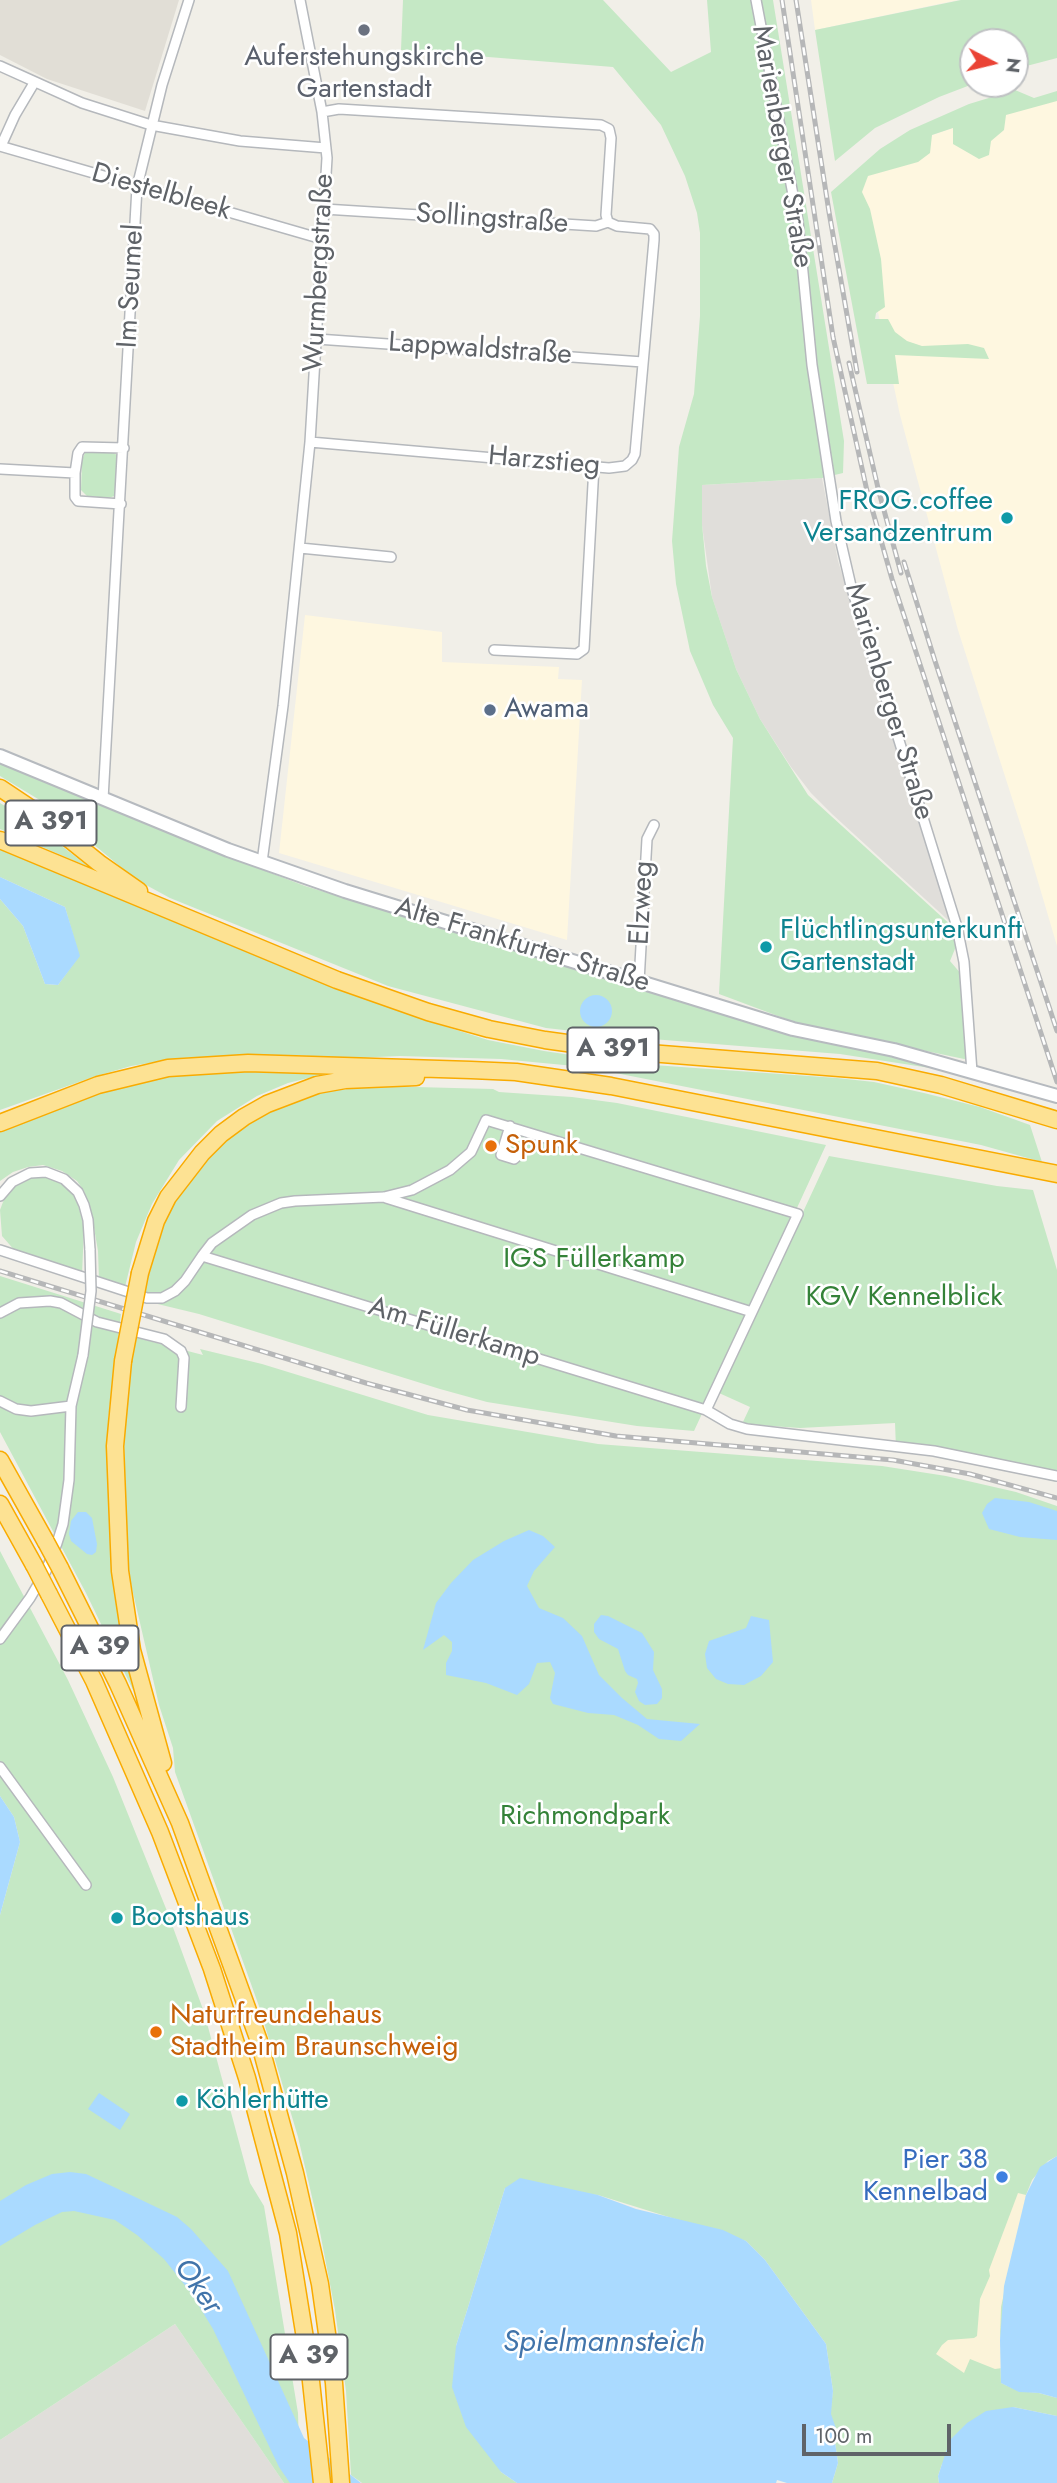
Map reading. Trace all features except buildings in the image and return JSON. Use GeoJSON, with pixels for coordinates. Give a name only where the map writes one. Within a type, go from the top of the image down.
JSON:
{"type":"FeatureCollection","features":[{"type":"Feature","properties":{"kind":"highway","name":"A 391"},"geometry":{"type":"LineString","coordinates":[[0,788],[33,810],[132,887],[183,917],[337,980],[428,1012],[489,1029],[624,1051],[877,1071],[941,1085],[1057,1120]]}},
{"type":"Feature","properties":{"kind":"highway"},"geometry":{"type":"LineString","coordinates":[[0,840],[183,917]]}},
{"type":"Feature","properties":{"kind":"highway","name":"A 391"},"geometry":{"type":"LineString","coordinates":[[0,1123],[75,1092],[167,1068],[222,1063],[471,1070],[567,1079],[731,1108],[1057,1174]]}},
{"type":"Feature","properties":{"kind":"highway"},"geometry":{"type":"LineString","coordinates":[[180,1823],[132,1650],[120,1571],[115,1446],[123,1361],[140,1273],[156,1221],[168,1197],[184,1174],[221,1133],[267,1104],[317,1085],[345,1080],[472,1077],[567,1079]]}},
{"type":"Feature","properties":{"kind":"highway","name":"A 39"},"geometry":{"type":"LineString","coordinates":[[0,1460],[46,1542],[118,1684],[180,1823],[258,2041],[295,2173],[312,2247],[330,2352],[341,2483]]}},
{"type":"Feature","properties":{"kind":"highway","name":"A 39"},"geometry":{"type":"LineString","coordinates":[[0,1504],[49,1594],[113,1723],[188,1902],[212,1969],[250,2089],[288,2233],[309,2363],[323,2483]]}},
{"type":"Feature","properties":{"kind":"street","name":"Im Seumel"},"geometry":{"type":"LineString","coordinates":[[103,799],[138,187],[151,125],[188,0]]}},
{"type":"Feature","properties":{"kind":"street","name":"Wurmbergstraße"},"geometry":{"type":"LineString","coordinates":[[262,862],[283,706],[300,548],[310,442],[324,209],[326,148],[323,112],[300,0]]}},
{"type":"Feature","properties":{"kind":"street","name":"Marienberger Straße"},"geometry":{"type":"LineString","coordinates":[[756,0],[791,181],[803,260],[812,365],[838,533],[957,927],[964,962],[972,1072]]}},
{"type":"Feature","properties":{"kind":"street"},"geometry":{"type":"LineString","coordinates":[[0,66],[102,111],[151,125],[219,138],[326,148]]}},
{"type":"Feature","properties":{"kind":"street"},"geometry":{"type":"LineString","coordinates":[[1,146],[34,83]]}},
{"type":"Feature","properties":{"kind":"street"},"geometry":{"type":"LineString","coordinates":[[323,112],[338,109],[601,125],[609,130],[611,138],[606,215],[608,222]]}},
{"type":"Feature","properties":{"kind":"street","name":"Diestelbleek"},"geometry":{"type":"LineString","coordinates":[[1,146],[322,239]]}},
{"type":"Feature","properties":{"kind":"street","name":"Sollingstraße"},"geometry":{"type":"LineString","coordinates":[[324,209],[596,226],[608,222],[617,226],[646,228],[654,234]]}},
{"type":"Feature","properties":{"kind":"street","name":"Harzstieg"},"geometry":{"type":"LineString","coordinates":[[310,442],[594,466],[625,466],[635,454],[654,234]]}},
{"type":"Feature","properties":{"kind":"street","name":"Lappwaldstraße"},"geometry":{"type":"LineString","coordinates":[[317,339],[643,362]]}},
{"type":"Feature","properties":{"kind":"street"},"geometry":{"type":"LineString","coordinates":[[121,504],[78,501],[75,497],[75,473],[78,453],[82,447],[124,448]]}},
{"type":"Feature","properties":{"kind":"street"},"geometry":{"type":"LineString","coordinates":[[494,650],[577,654],[584,649],[594,466]]}},
{"type":"Feature","properties":{"kind":"street"},"geometry":{"type":"LineString","coordinates":[[0,469],[75,473]]}},
{"type":"Feature","properties":{"kind":"street"},"geometry":{"type":"LineString","coordinates":[[300,548],[391,557]]}},
{"type":"Feature","properties":{"kind":"street","name":"Alte Frankfurter Straße"},"geometry":{"type":"LineString","coordinates":[[0,756],[262,862],[357,895],[793,1029],[894,1050],[1057,1096]]}},
{"type":"Feature","properties":{"kind":"street","name":"Elzweg"},"geometry":{"type":"LineString","coordinates":[[639,982],[647,839],[654,825]]}},
{"type":"Feature","properties":{"kind":"street"},"geometry":{"type":"LineString","coordinates":[[0,1250],[147,1298],[162,1298],[185,1281],[212,1243],[266,1208],[281,1203],[312,1200],[384,1197],[412,1190],[450,1170],[471,1152],[486,1120],[798,1214],[706,1410]]}},
{"type":"Feature","properties":{"kind":"street"},"geometry":{"type":"LineString","coordinates":[[510,1126],[501,1155],[514,1159],[522,1152]]}},
{"type":"Feature","properties":{"kind":"street"},"geometry":{"type":"LineString","coordinates":[[0,1196],[12,1182],[30,1173],[46,1172],[64,1179],[78,1192],[84,1205],[90,1250],[90,1302],[83,1356],[71,1406],[69,1480],[63,1524],[46,1571],[0,1639]]}},
{"type":"Feature","properties":{"kind":"street"},"geometry":{"type":"LineString","coordinates":[[384,1197],[752,1312]]}},
{"type":"Feature","properties":{"kind":"street","name":"Am Füllerkamp"},"geometry":{"type":"LineString","coordinates":[[202,1256],[706,1410],[730,1424],[747,1429],[934,1451],[1057,1476]]}},
{"type":"Feature","properties":{"kind":"street"},"geometry":{"type":"LineString","coordinates":[[0,1312],[19,1303],[50,1301],[61,1303],[97,1322],[164,1339],[181,1351],[184,1358],[181,1407]]}},
{"type":"Feature","properties":{"kind":"street"},"geometry":{"type":"LineString","coordinates":[[0,1401],[16,1409],[31,1411],[71,1406]]}},
{"type":"Feature","properties":{"kind":"street"},"geometry":{"type":"LineString","coordinates":[[0,1767],[86,1885]]}},
{"type":"Feature","properties":{"kind":"shaded area"},"geometry":{"type":"Polygon","coordinates":[[[0,0],[179,0],[145,111],[47,79],[0,55],[0,0]]]}},
{"type":"Feature","properties":{"kind":"shaded area"},"geometry":{"type":"Polygon","coordinates":[[[811,0],[958,0],[815,30],[811,0]]]}},
{"type":"Feature","properties":{"kind":"shaded area"},"geometry":{"type":"Polygon","coordinates":[[[1057,99],[1057,946],[958,630],[900,415],[851,186],[897,148],[1015,105],[1057,99]]]}},
{"type":"Feature","properties":{"kind":"shaded area"},"geometry":{"type":"Polygon","coordinates":[[[822,478],[838,561],[948,920],[832,814],[791,767],[760,719],[736,669],[712,597],[702,525],[702,485],[822,478]]]}},
{"type":"Feature","properties":{"kind":"shaded area"},"geometry":{"type":"Polygon","coordinates":[[[305,615],[442,632],[442,662],[559,667],[558,679],[582,680],[567,940],[279,853],[305,615]]]}},
{"type":"Feature","properties":{"kind":"shaded area"},"geometry":{"type":"Polygon","coordinates":[[[175,2324],[284,2483],[0,2483],[0,2440],[175,2324]]]}},
{"type":"Feature","properties":{"kind":"green space"},"geometry":{"type":"Polygon","coordinates":[[[403,0],[603,0],[671,72],[711,52],[707,0],[773,0],[844,441],[843,473],[822,478],[702,485],[706,566],[712,597],[736,669],[760,719],[808,795],[954,928],[957,944],[950,961],[962,975],[969,1060],[802,1025],[719,994],[733,738],[713,705],[690,651],[676,584],[672,541],[679,447],[694,394],[700,316],[700,233],[697,213],[685,176],[661,125],[613,67],[401,50],[403,0]]]}},
{"type":"Feature","properties":{"kind":"green space"},"geometry":{"type":"Polygon","coordinates":[[[961,0],[1057,0],[1057,58],[1029,65],[1029,28],[959,28],[959,89],[875,128],[835,161],[815,30],[961,0]]]}},
{"type":"Feature","properties":{"kind":"green space"},"geometry":{"type":"Polygon","coordinates":[[[1057,91],[1057,101],[1006,115],[1004,130],[991,141],[989,155],[979,159],[953,144],[953,128],[932,135],[930,153],[918,162],[868,176],[862,192],[870,209],[881,259],[885,307],[876,313],[875,319],[888,319],[895,332],[907,341],[922,346],[968,344],[984,348],[989,359],[895,355],[899,384],[867,384],[831,192],[880,149],[910,130],[989,98],[1029,98],[1029,96],[1034,98],[1057,91]]]}},
{"type":"Feature","properties":{"kind":"green space"},"geometry":{"type":"Polygon","coordinates":[[[112,452],[117,455],[119,460],[114,496],[87,496],[81,490],[82,460],[85,453],[112,452]]]}},
{"type":"Feature","properties":{"kind":"green space"},"geometry":{"type":"Polygon","coordinates":[[[0,763],[192,843],[305,886],[796,1036],[896,1056],[931,1066],[930,1068],[840,1054],[546,1028],[388,986],[170,898],[135,879],[43,802],[0,776],[0,763]]]}},
{"type":"Feature","properties":{"kind":"green space"},"geometry":{"type":"Polygon","coordinates":[[[0,803],[28,820],[89,867],[0,829],[0,803]]]}},
{"type":"Feature","properties":{"kind":"green space"},"geometry":{"type":"Polygon","coordinates":[[[0,849],[317,981],[488,1040],[625,1063],[837,1078],[874,1082],[924,1093],[980,1107],[1030,1125],[1042,1162],[981,1145],[585,1067],[501,1059],[288,1055],[180,1058],[131,1066],[0,1110],[0,899],[23,926],[45,984],[58,985],[79,956],[65,907],[0,877],[0,849]]]}},
{"type":"Feature","properties":{"kind":"green space"},"geometry":{"type":"Polygon","coordinates":[[[228,1070],[329,1073],[288,1083],[257,1096],[217,1121],[179,1160],[152,1204],[136,1242],[125,1287],[99,1281],[98,1251],[92,1216],[84,1191],[77,1181],[62,1171],[43,1165],[13,1172],[0,1181],[0,1129],[97,1091],[181,1073],[228,1070]]]}},
{"type":"Feature","properties":{"kind":"green space","name":"IGS Füllerkamp"},"geometry":{"type":"Polygon","coordinates":[[[377,1086],[493,1089],[499,1092],[572,1097],[617,1103],[826,1145],[694,1431],[637,1426],[487,1402],[199,1314],[141,1300],[153,1247],[177,1191],[194,1167],[239,1126],[294,1099],[321,1092],[377,1086]]]}},
{"type":"Feature","properties":{"kind":"green space","name":"KGV Kennelblick"},"geometry":{"type":"Polygon","coordinates":[[[829,1156],[1033,1190],[1057,1270],[1057,1482],[972,1461],[896,1448],[895,1423],[800,1428],[742,1424],[750,1407],[719,1393],[829,1156]]]}},
{"type":"Feature","properties":{"kind":"green space"},"geometry":{"type":"Polygon","coordinates":[[[35,1176],[49,1176],[67,1184],[76,1197],[84,1227],[82,1275],[16,1252],[2,1236],[0,1210],[6,1194],[18,1181],[35,1176]]]}},
{"type":"Feature","properties":{"kind":"green space"},"geometry":{"type":"Polygon","coordinates":[[[0,1276],[121,1314],[108,1420],[109,1520],[116,1595],[135,1690],[0,1432],[0,1276]]]}},
{"type":"Feature","properties":{"kind":"green space","name":"Richmondpark"},"geometry":{"type":"Polygon","coordinates":[[[134,1337],[203,1355],[200,1349],[262,1364],[428,1415],[598,1444],[882,1466],[946,1476],[1016,1492],[1057,1506],[1057,2156],[1048,2161],[1032,2180],[1026,2195],[1012,2249],[1000,2340],[1001,2383],[1019,2391],[1057,2398],[1057,2416],[1013,2407],[942,2464],[939,2483],[832,2483],[838,2463],[835,2442],[838,2434],[830,2414],[833,2391],[826,2344],[765,2260],[746,2241],[598,2195],[505,2188],[456,2346],[501,2472],[517,2483],[362,2483],[351,2475],[346,2391],[335,2310],[298,2137],[260,2009],[175,1772],[173,1748],[159,1705],[128,1571],[124,1440],[134,1337]]]}},
{"type":"Feature","properties":{"kind":"green space"},"geometry":{"type":"Polygon","coordinates":[[[0,1551],[68,1680],[113,1777],[204,2012],[250,2183],[264,2206],[298,2413],[300,2483],[284,2483],[175,2324],[0,2440],[0,1915],[20,1842],[14,1817],[0,1796],[0,1551]]]}},
{"type":"Feature","properties":{"kind":"sand"},"geometry":{"type":"Polygon","coordinates":[[[1018,2193],[1026,2195],[1001,2307],[1002,2368],[995,2369],[970,2359],[964,2373],[936,2354],[948,2340],[977,2336],[980,2299],[1018,2193]]]}},
{"type":"Feature","properties":{"kind":"water"},"geometry":{"type":"Polygon","coordinates":[[[0,877],[65,907],[80,956],[58,985],[45,984],[23,926],[0,899],[0,877]]]}},
{"type":"Feature","properties":{"kind":"water"},"geometry":{"type":"Polygon","coordinates":[[[596,995],[607,1000],[612,1011],[607,1022],[596,1027],[585,1022],[580,1011],[585,1000],[596,995]]]}},
{"type":"Feature","properties":{"kind":"water"},"geometry":{"type":"Polygon","coordinates":[[[995,1498],[1029,1502],[1057,1511],[1057,1540],[1020,1537],[989,1529],[982,1513],[987,1504],[995,1498]]]}},
{"type":"Feature","properties":{"kind":"water"},"geometry":{"type":"Polygon","coordinates":[[[78,1512],[86,1512],[92,1518],[97,1544],[96,1552],[92,1555],[71,1541],[71,1521],[78,1512]]]}},
{"type":"Feature","properties":{"kind":"water"},"geometry":{"type":"Polygon","coordinates":[[[529,1530],[543,1536],[555,1547],[534,1571],[527,1586],[539,1608],[563,1618],[582,1636],[599,1675],[647,1719],[700,1724],[681,1741],[659,1739],[638,1725],[614,1715],[588,1713],[553,1704],[550,1698],[555,1673],[550,1662],[537,1663],[529,1684],[517,1695],[486,1683],[446,1675],[446,1663],[452,1651],[452,1642],[444,1635],[423,1650],[436,1603],[451,1583],[473,1560],[504,1541],[529,1530]]]}},
{"type":"Feature","properties":{"kind":"water"},"geometry":{"type":"Polygon","coordinates":[[[601,1615],[642,1633],[654,1652],[653,1670],[662,1689],[662,1698],[657,1704],[645,1705],[639,1701],[635,1692],[637,1679],[625,1671],[618,1649],[599,1639],[594,1632],[594,1624],[601,1615]]]}},
{"type":"Feature","properties":{"kind":"water"},"geometry":{"type":"Polygon","coordinates":[[[751,1616],[769,1620],[773,1662],[761,1676],[744,1685],[728,1684],[716,1679],[707,1668],[705,1654],[709,1641],[746,1628],[751,1616]]]}},
{"type":"Feature","properties":{"kind":"water"},"geometry":{"type":"Polygon","coordinates":[[[0,1796],[14,1817],[20,1842],[0,1915],[0,1796]]]}},
{"type":"Feature","properties":{"kind":"water"},"geometry":{"type":"Polygon","coordinates":[[[99,2093],[130,2114],[120,2130],[88,2109],[99,2093]]]}},
{"type":"Feature","properties":{"kind":"water"},"geometry":{"type":"Polygon","coordinates":[[[1057,2156],[1057,2398],[1039,2393],[1019,2392],[1001,2383],[1000,2340],[1004,2286],[1026,2195],[1040,2167],[1057,2156]]]}},
{"type":"Feature","properties":{"kind":"water","name":"Oker"},"geometry":{"type":"Polygon","coordinates":[[[52,2174],[86,2174],[133,2196],[177,2217],[191,2229],[228,2271],[304,2438],[361,2483],[290,2483],[279,2467],[213,2329],[191,2293],[164,2259],[115,2220],[74,2211],[62,2212],[0,2246],[0,2201],[26,2185],[52,2174]]]}},
{"type":"Feature","properties":{"kind":"water","name":"Spielmannsteich"},"geometry":{"type":"Polygon","coordinates":[[[520,2178],[598,2195],[636,2209],[723,2230],[746,2241],[765,2260],[826,2344],[833,2391],[831,2414],[838,2434],[835,2442],[838,2463],[832,2483],[787,2483],[777,2480],[776,2483],[517,2483],[501,2472],[466,2427],[452,2387],[456,2346],[505,2188],[520,2178]]]}},
{"type":"Feature","properties":{"kind":"water"},"geometry":{"type":"Polygon","coordinates":[[[1013,2407],[1057,2416],[1057,2483],[939,2483],[938,2476],[950,2440],[967,2423],[986,2411],[1013,2407]]]}},
{"type":"Feature","properties":{"kind":"railway"},"geometry":{"type":"LineString","coordinates":[[782,0],[833,337],[867,491],[892,579],[1057,1082]]}},
{"type":"Feature","properties":{"kind":"railway"},"geometry":{"type":"LineString","coordinates":[[796,0],[857,372]]}},
{"type":"Feature","properties":{"kind":"railway"},"geometry":{"type":"LineString","coordinates":[[849,363],[901,573]]}},
{"type":"Feature","properties":{"kind":"railway"},"geometry":{"type":"LineString","coordinates":[[904,562],[1057,1031]]}},
{"type":"Feature","properties":{"kind":"railway"},"geometry":{"type":"LineString","coordinates":[[0,1271],[366,1383],[467,1410],[616,1436],[893,1460],[970,1474],[1057,1498]]}},
{"type":"Feature","properties":{"kind":"place","name":"Auferstehungskirche Gartenstadt"},"geometry":{"type":"Point","coordinates":[364,30]}},
{"type":"Feature","properties":{"kind":"place","name":"FROG.coffee Versandzentrum"},"geometry":{"type":"Point","coordinates":[1007,518]}},
{"type":"Feature","properties":{"kind":"place","name":"Awama"},"geometry":{"type":"Point","coordinates":[490,710]}},
{"type":"Feature","properties":{"kind":"place","name":"Flüchtlingsunterkunft Gartenstadt"},"geometry":{"type":"Point","coordinates":[766,947]}},
{"type":"Feature","properties":{"kind":"place","name":"Spunk"},"geometry":{"type":"Point","coordinates":[491,1146]}},
{"type":"Feature","properties":{"kind":"place","name":"Bootshaus"},"geometry":{"type":"Point","coordinates":[117,1918]}},
{"type":"Feature","properties":{"kind":"place","name":"Naturfreundehaus Stadtheim Braunschweig"},"geometry":{"type":"Point","coordinates":[156,2032]}},
{"type":"Feature","properties":{"kind":"place","name":"Köhlerhütte"},"geometry":{"type":"Point","coordinates":[182,2101]}},
{"type":"Feature","properties":{"kind":"place","name":"Pier 38 Kennelbad"},"geometry":{"type":"Point","coordinates":[1002,2177]}}]}
